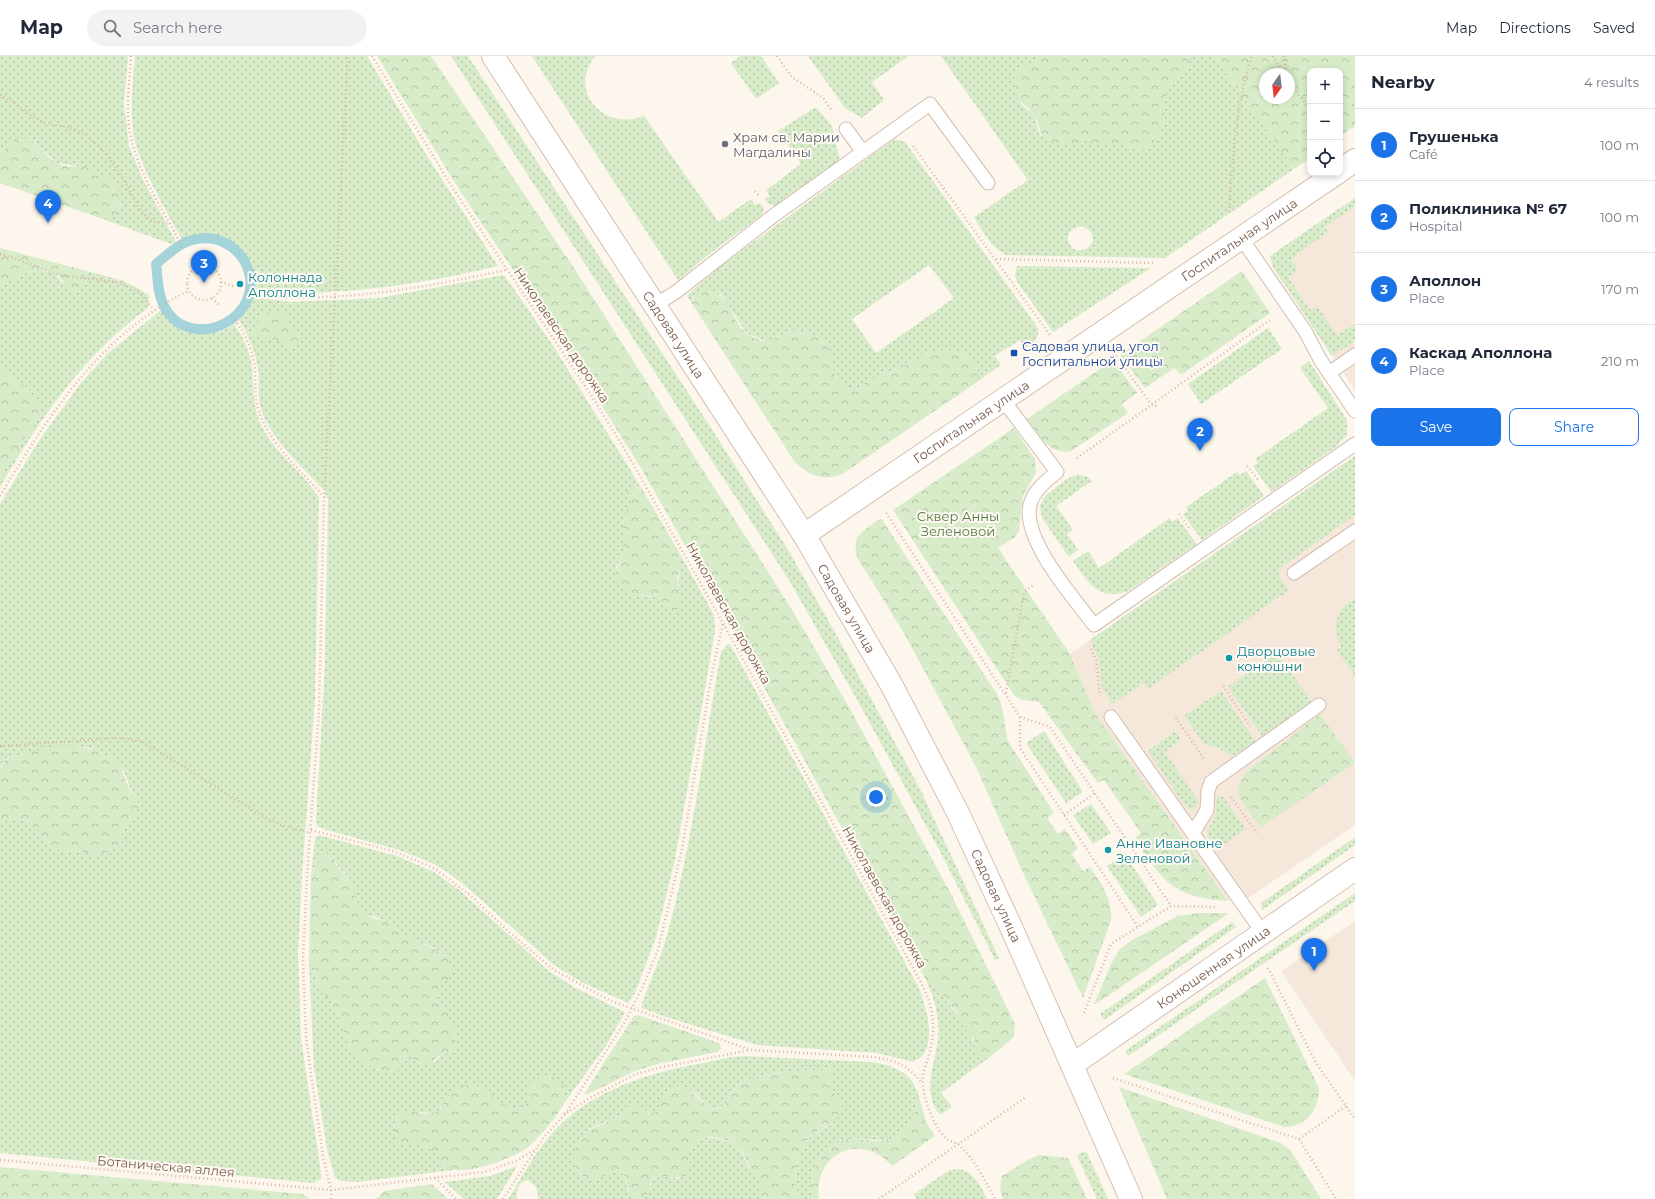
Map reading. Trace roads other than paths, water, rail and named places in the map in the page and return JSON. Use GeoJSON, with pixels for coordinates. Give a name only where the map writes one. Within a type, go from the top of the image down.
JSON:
{"type":"FeatureCollection","features":[{"type":"Feature","properties":{"kind":"main road","name":"Садовая улица"},"geometry":{"type":"LineString","coordinates":[[493,56],[804,535],[890,684],[958,813],[1131,1199]]}},
{"type":"Feature","properties":{"kind":"main road"},"geometry":{"type":"LineString","coordinates":[[1343,169],[1355,160]]}},
{"type":"Feature","properties":{"kind":"main road","name":"Госпитальная улица"},"geometry":{"type":"LineString","coordinates":[[804,535],[1333,176]]}},
{"type":"Feature","properties":{"kind":"main road","name":"Конюшенная улица"},"geometry":{"type":"LineString","coordinates":[[1072,1065],[1355,869]]}},
{"type":"Feature","properties":{"kind":"lane"},"geometry":{"type":"LineString","coordinates":[[655,304],[676,292],[773,216],[930,104],[988,183]]}},
{"type":"Feature","properties":{"kind":"lane"},"geometry":{"type":"LineString","coordinates":[[846,129],[863,152]]}},
{"type":"Feature","properties":{"kind":"lane"},"geometry":{"type":"LineString","coordinates":[[1242,238],[1355,411]]}},
{"type":"Feature","properties":{"kind":"lane"},"geometry":{"type":"LineString","coordinates":[[1329,373],[1355,355]]}},
{"type":"Feature","properties":{"kind":"lane"},"geometry":{"type":"LineString","coordinates":[[1004,400],[1057,472],[1042,485],[1033,498],[1030,507],[1030,517],[1033,532],[1047,561],[1094,625],[1355,444]]}},
{"type":"Feature","properties":{"kind":"lane"},"geometry":{"type":"LineString","coordinates":[[1294,573],[1355,530]]}},
{"type":"Feature","properties":{"kind":"lane"},"geometry":{"type":"LineString","coordinates":[[1193,834],[1207,810],[1208,791],[1211,782],[1262,744],[1319,705]]}},
{"type":"Feature","properties":{"kind":"lane"},"geometry":{"type":"LineString","coordinates":[[1111,717],[1263,933]]}},
{"type":"Feature","properties":{"kind":"waterway"},"geometry":{"type":"LineString","coordinates":[[208,238],[225,243],[242,257],[245,262],[250,281],[248,299],[238,313],[225,323],[209,329],[192,328],[176,321],[164,306],[159,291],[156,264],[180,245],[192,240],[208,238]]}},
{"type":"Feature","properties":{"kind":"place","name":"Храм св. Марии Магдалины"},"geometry":{"type":"Point","coordinates":[725,144]}},
{"type":"Feature","properties":{"kind":"place","name":"Каскад Аполлона"},"geometry":{"type":"Point","coordinates":[48,223]}},
{"type":"Feature","properties":{"kind":"place","name":"Аполлон"},"geometry":{"type":"Point","coordinates":[204,283]}},
{"type":"Feature","properties":{"kind":"place","name":"Колоннада Аполлона"},"geometry":{"type":"Point","coordinates":[240,284]}},
{"type":"Feature","properties":{"kind":"place","name":"Садовая улица, угол Госпитальной улицы"},"geometry":{"type":"Point","coordinates":[1014,353]}},
{"type":"Feature","properties":{"kind":"place","name":"Поликлиника № 67"},"geometry":{"type":"Point","coordinates":[1200,451]}},
{"type":"Feature","properties":{"kind":"place","name":"Дворцовые конюшни"},"geometry":{"type":"Point","coordinates":[1229,658]}},
{"type":"Feature","properties":{"kind":"place","name":"Анне Ивановне Зеленовой"},"geometry":{"type":"Point","coordinates":[1108,850]}},
{"type":"Feature","properties":{"kind":"place","name":"Грушенька"},"geometry":{"type":"Point","coordinates":[1314,971]}},
{"type":"Feature","properties":{"kind":"park label","name":"Сквер Анны Зеленовой"},"geometry":{"type":"Point","coordinates":[958,524]}}]}
